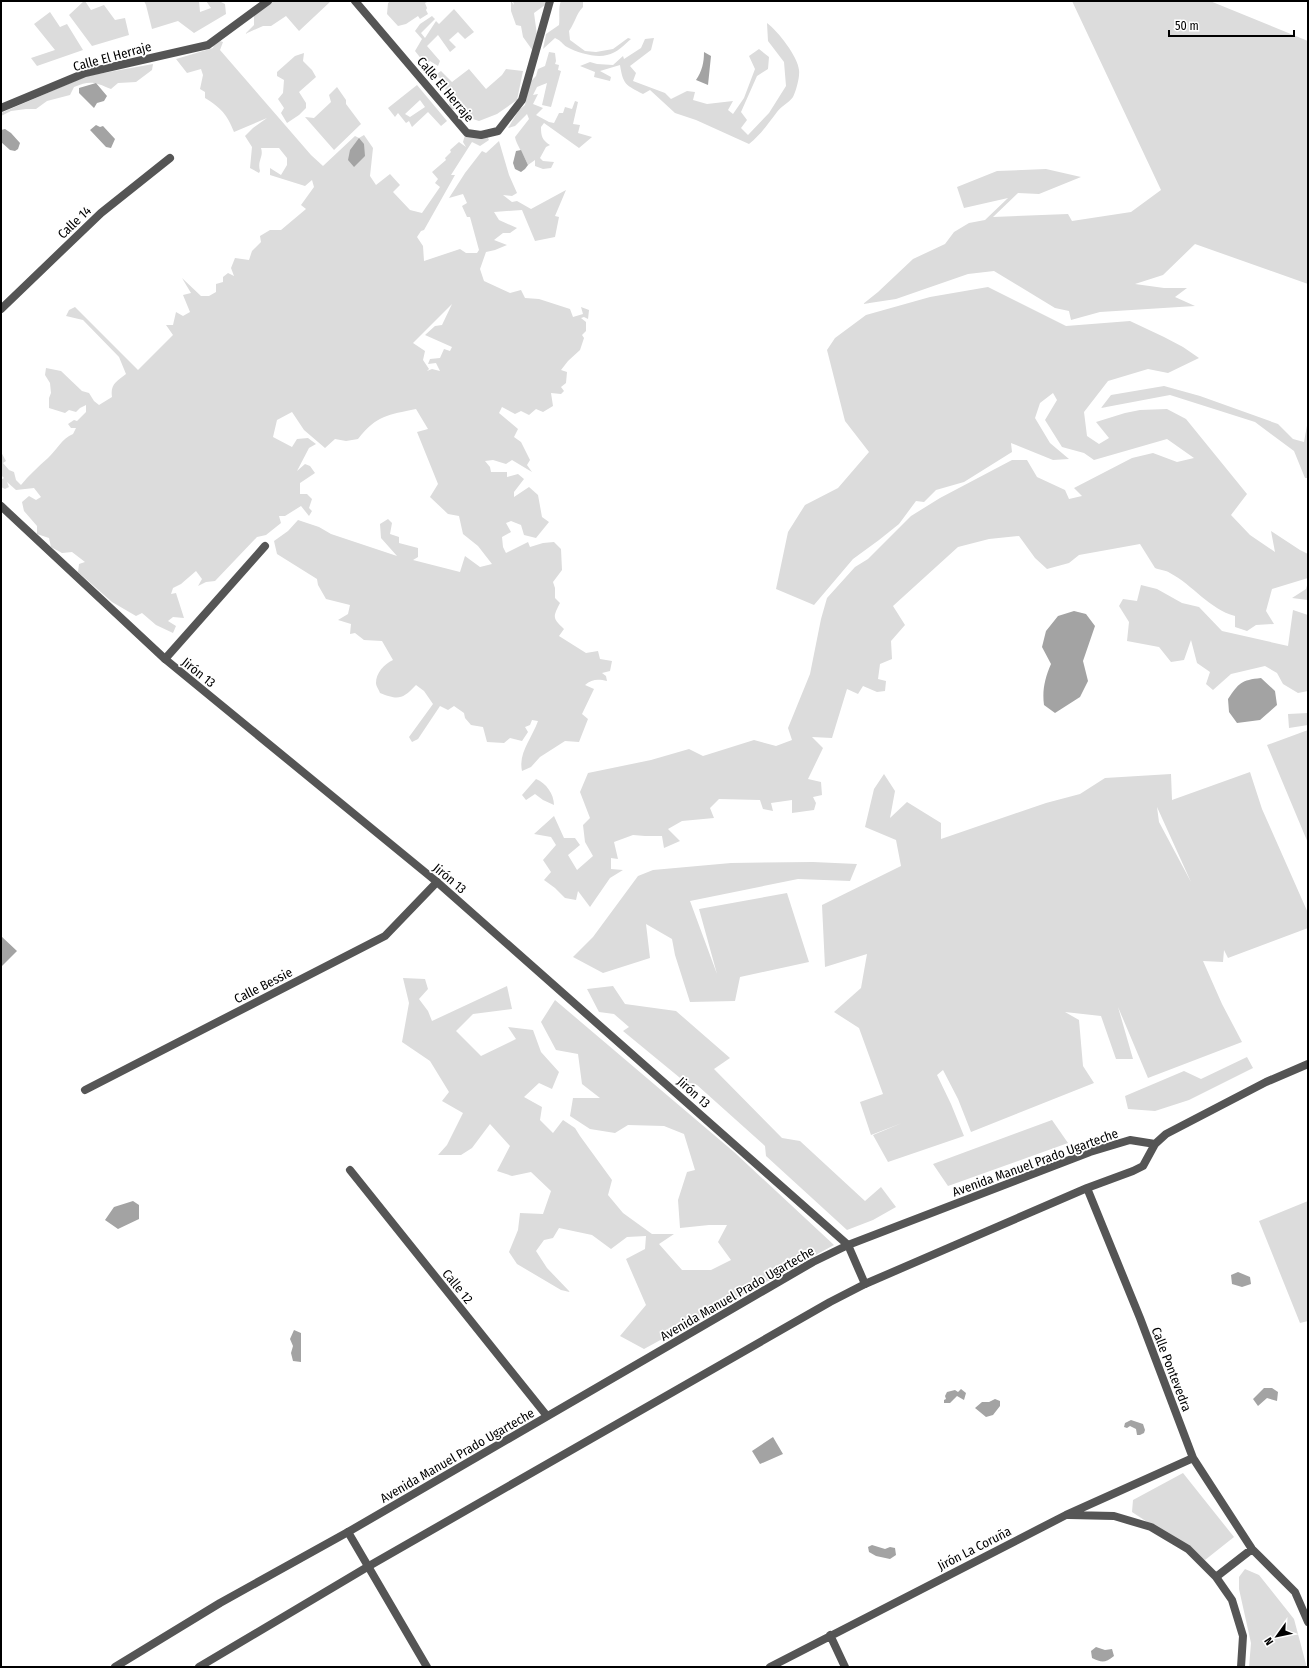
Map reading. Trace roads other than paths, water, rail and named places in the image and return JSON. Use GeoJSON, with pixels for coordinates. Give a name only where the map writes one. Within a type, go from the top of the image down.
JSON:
{"type":"FeatureCollection","features":[{"type":"Feature","properties":{"kind":"street","name":"Calle El Herraje"},"geometry":{"type":"LineString","coordinates":[[1,108],[85,73],[208,45],[268,1]]}},
{"type":"Feature","properties":{"kind":"street","name":"Calle El Herraje"},"geometry":{"type":"LineString","coordinates":[[355,1],[467,133],[481,135],[498,131],[522,100],[550,1]]}},
{"type":"Feature","properties":{"kind":"street","name":"Calle 14"},"geometry":{"type":"LineString","coordinates":[[1,309],[101,213],[170,158]]}},
{"type":"Feature","properties":{"kind":"street","name":"Jirón 13"},"geometry":{"type":"LineString","coordinates":[[1,506],[165,660],[437,882],[848,1245],[865,1284]]}},
{"type":"Feature","properties":{"kind":"street"},"geometry":{"type":"LineString","coordinates":[[165,660],[265,546]]}},
{"type":"Feature","properties":{"kind":"street","name":"Calle Bessie"},"geometry":{"type":"LineString","coordinates":[[85,1090],[385,936],[437,882]]}},
{"type":"Feature","properties":{"kind":"street"},"geometry":{"type":"LineString","coordinates":[[199,1667],[369,1566],[823,1306],[865,1284],[1086,1188],[1133,1171],[1143,1166],[1155,1144],[1166,1134],[1266,1082],[1308,1064]]}},
{"type":"Feature","properties":{"kind":"street","name":"Avenida Manuel Prado Ugarteche"},"geometry":{"type":"LineString","coordinates":[[115,1667],[220,1603],[348,1532],[813,1262],[848,1245],[1090,1152],[1130,1140],[1155,1144]]}},
{"type":"Feature","properties":{"kind":"street","name":"Calle 12"},"geometry":{"type":"LineString","coordinates":[[350,1170],[547,1416]]}},
{"type":"Feature","properties":{"kind":"street","name":"Calle Pontevedra"},"geometry":{"type":"LineString","coordinates":[[1086,1188],[1140,1318],[1193,1458],[1252,1548],[1295,1592],[1308,1622]]}},
{"type":"Feature","properties":{"kind":"street","name":"Jirón La Coruña"},"geometry":{"type":"LineString","coordinates":[[770,1667],[1066,1515],[1193,1458]]}},
{"type":"Feature","properties":{"kind":"street"},"geometry":{"type":"LineString","coordinates":[[1066,1515],[1114,1516],[1151,1527],[1188,1549],[1216,1576],[1232,1600],[1243,1636],[1241,1667]]}},
{"type":"Feature","properties":{"kind":"street"},"geometry":{"type":"LineString","coordinates":[[348,1532],[427,1667]]}},
{"type":"Feature","properties":{"kind":"street"},"geometry":{"type":"LineString","coordinates":[[1216,1576],[1252,1548]]}},
{"type":"Feature","properties":{"kind":"street"},"geometry":{"type":"LineString","coordinates":[[830,1635],[845,1667]]}}]}
